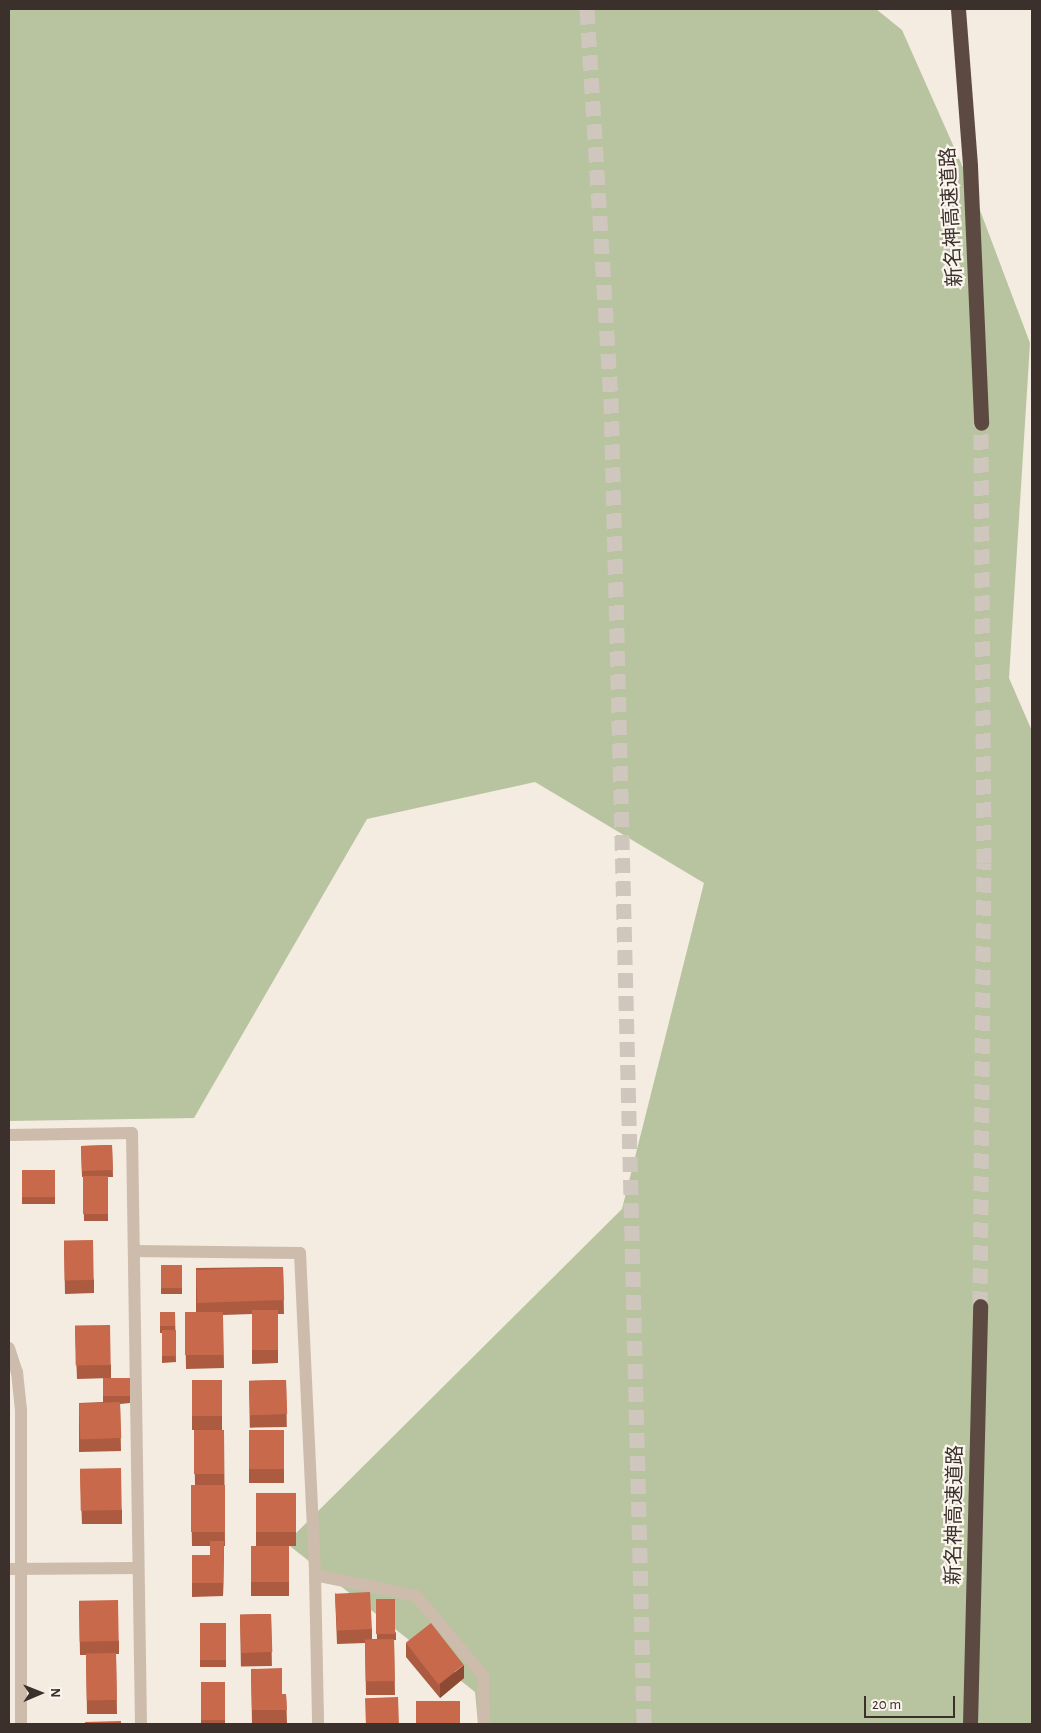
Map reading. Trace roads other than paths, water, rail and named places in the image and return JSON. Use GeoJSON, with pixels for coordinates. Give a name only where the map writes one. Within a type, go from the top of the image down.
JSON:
{"type":"FeatureCollection","features":[{"type":"Feature","properties":{"kind":"highway","name":"新名神高速道路"},"geometry":{"type":"LineString","coordinates":[[958,9],[970,166],[982,423]]}},
{"type":"Feature","properties":{"kind":"highway","name":"新名神高速道路"},"geometry":{"type":"LineString","coordinates":[[970,1724],[980,1306]]}},
{"type":"Feature","properties":{"kind":"street"},"geometry":{"type":"LineString","coordinates":[[9,1135],[132,1133],[141,1724]]}},
{"type":"Feature","properties":{"kind":"street"},"geometry":{"type":"LineString","coordinates":[[134,1251],[300,1253],[315,1575],[318,1724]]}},
{"type":"Feature","properties":{"kind":"street"},"geometry":{"type":"LineString","coordinates":[[9,1348],[17,1372],[21,1409],[15,1569],[21,1724]]}},
{"type":"Feature","properties":{"kind":"street"},"geometry":{"type":"LineString","coordinates":[[15,1569],[138,1568]]}},
{"type":"Feature","properties":{"kind":"street"},"geometry":{"type":"LineString","coordinates":[[315,1575],[416,1596],[483,1675],[484,1724]]}},
{"type":"Feature","properties":{"kind":"tunnel"},"geometry":{"type":"LineString","coordinates":[[587,9],[611,398],[644,1724]]}},
{"type":"Feature","properties":{"kind":"tunnel"},"geometry":{"type":"LineString","coordinates":[[980,1306],[984,863],[981,423]]}}]}
